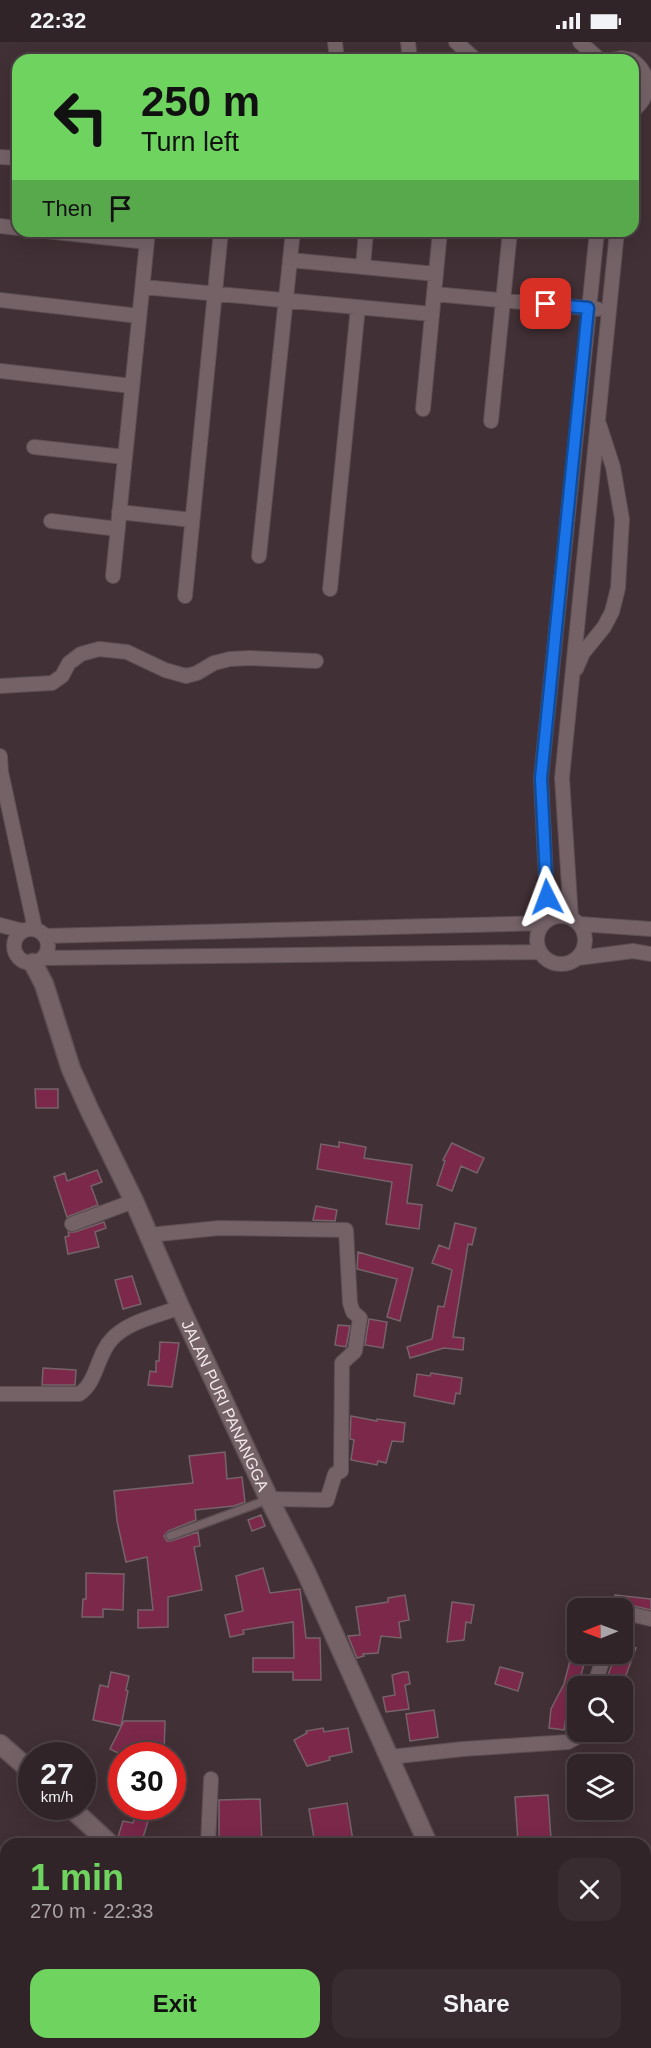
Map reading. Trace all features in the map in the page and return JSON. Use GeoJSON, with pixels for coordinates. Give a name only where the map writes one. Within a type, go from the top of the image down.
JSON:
{"type":"FeatureCollection","features":[{"type":"Feature","properties":{"kind":"street"},"geometry":{"type":"LineString","coordinates":[[456,42],[469,54]]}},
{"type":"Feature","properties":{"kind":"street"},"geometry":{"type":"LineString","coordinates":[[579,42],[593,54]]}},
{"type":"Feature","properties":{"kind":"street"},"geometry":{"type":"LineString","coordinates":[[639,66],[645,72],[649,92],[639,105]]}},
{"type":"Feature","properties":{"kind":"street"},"geometry":{"type":"LineString","coordinates":[[113,576],[148,237]]}},
{"type":"Feature","properties":{"kind":"street"},"geometry":{"type":"LineString","coordinates":[[185,596],[220,237]]}},
{"type":"Feature","properties":{"kind":"street"},"geometry":{"type":"LineString","coordinates":[[259,556],[292,237]]}},
{"type":"Feature","properties":{"kind":"street"},"geometry":{"type":"LineString","coordinates":[[363,267],[366,237]]}},
{"type":"Feature","properties":{"kind":"street"},"geometry":{"type":"LineString","coordinates":[[423,409],[439,237]]}},
{"type":"Feature","properties":{"kind":"street"},"geometry":{"type":"LineString","coordinates":[[491,421],[509,237]]}},
{"type":"Feature","properties":{"kind":"street"},"geometry":{"type":"LineString","coordinates":[[596,237],[541,778],[546,922],[538,932],[537,942],[546,960],[564,965],[578,958],[633,951],[651,954]]}},
{"type":"Feature","properties":{"kind":"street"},"geometry":{"type":"LineString","coordinates":[[578,958],[585,942],[584,932],[575,921],[562,778],[615,237]]}},
{"type":"Feature","properties":{"kind":"street"},"geometry":{"type":"LineString","coordinates":[[290,260],[436,274]]}},
{"type":"Feature","properties":{"kind":"street"},"geometry":{"type":"LineString","coordinates":[[143,286],[432,314]]}},
{"type":"Feature","properties":{"kind":"street"},"geometry":{"type":"LineString","coordinates":[[434,294],[608,310]]}},
{"type":"Feature","properties":{"kind":"street"},"geometry":{"type":"LineString","coordinates":[[0,300],[140,316]]}},
{"type":"Feature","properties":{"kind":"street"},"geometry":{"type":"LineString","coordinates":[[330,589],[358,307]]}},
{"type":"Feature","properties":{"kind":"street"},"geometry":{"type":"LineString","coordinates":[[1,371],[132,386]]}},
{"type":"Feature","properties":{"kind":"street"},"geometry":{"type":"LineString","coordinates":[[571,683],[583,653],[604,627],[612,612],[618,588],[622,519],[613,467],[597,420]]}},
{"type":"Feature","properties":{"kind":"street"},"geometry":{"type":"LineString","coordinates":[[34,447],[125,457]]}},
{"type":"Feature","properties":{"kind":"street"},"geometry":{"type":"LineString","coordinates":[[119,512],[192,520]]}},
{"type":"Feature","properties":{"kind":"street"},"geometry":{"type":"LineString","coordinates":[[51,521],[118,529]]}},
{"type":"Feature","properties":{"kind":"street"},"geometry":{"type":"LineString","coordinates":[[0,686],[52,683],[57,681],[69,663],[81,654],[99,649],[127,652],[165,670],[186,676],[197,673],[214,663],[230,659],[316,661]]}},
{"type":"Feature","properties":{"kind":"street"},"geometry":{"type":"LineString","coordinates":[[550,681],[571,683]]}},
{"type":"Feature","properties":{"kind":"street"},"geometry":{"type":"LineString","coordinates":[[0,756],[1,772],[34,932],[48,947],[31,959]]}},
{"type":"Feature","properties":{"kind":"street"},"geometry":{"type":"LineString","coordinates":[[0,925],[34,932],[546,922],[561,916],[575,921],[651,929]]}},
{"type":"Feature","properties":{"kind":"street"},"geometry":{"type":"LineString","coordinates":[[31,959],[14,951],[15,939],[34,932]]}},
{"type":"Feature","properties":{"kind":"street"},"geometry":{"type":"LineString","coordinates":[[0,951],[31,959],[540,952]]}},
{"type":"Feature","properties":{"kind":"street","name":"JALAN PURI PANANGGA"},"geometry":{"type":"LineString","coordinates":[[31,959],[44,984],[71,1069],[134,1201],[180,1307],[269,1499],[306,1572],[425,1838]]}},
{"type":"Feature","properties":{"kind":"street"},"geometry":{"type":"LineString","coordinates":[[72,1224],[134,1201]]}},
{"type":"Feature","properties":{"kind":"street"},"geometry":{"type":"LineString","coordinates":[[149,1235],[219,1228],[346,1230],[350,1303],[353,1312],[360,1318],[355,1350],[342,1363],[340,1471],[335,1474],[327,1500],[269,1499]]}},
{"type":"Feature","properties":{"kind":"street"},"geometry":{"type":"LineString","coordinates":[[0,1394],[79,1394],[85,1390],[100,1356],[117,1334],[123,1329],[180,1307]]}},
{"type":"Feature","properties":{"kind":"street"},"geometry":{"type":"LineString","coordinates":[[633,1615],[651,1619]]}},
{"type":"Feature","properties":{"kind":"street"},"geometry":{"type":"LineString","coordinates":[[390,1757],[463,1749],[568,1742]]}},
{"type":"Feature","properties":{"kind":"street"},"geometry":{"type":"LineString","coordinates":[[0,1744],[18,1760]]}},
{"type":"Feature","properties":{"kind":"street"},"geometry":{"type":"LineString","coordinates":[[208,1838],[211,1779]]}},
{"type":"Feature","properties":{"kind":"street"},"geometry":{"type":"LineString","coordinates":[[84,1820],[104,1838]]}},
{"type":"Feature","properties":{"kind":"lane"},"geometry":{"type":"LineString","coordinates":[[170,1536],[269,1499]]}},
{"type":"Feature","properties":{"kind":"building"},"geometry":{"type":"Polygon","coordinates":[[[35,1089],[58,1089],[58,1108],[36,1108],[35,1089]]]}},
{"type":"Feature","properties":{"kind":"building"},"geometry":{"type":"Polygon","coordinates":[[[339,1142],[366,1147],[364,1158],[412,1165],[407,1203],[422,1205],[419,1229],[386,1224],[392,1182],[317,1169],[321,1144],[339,1147],[339,1142]]]}},
{"type":"Feature","properties":{"kind":"building"},"geometry":{"type":"Polygon","coordinates":[[[452,1143],[484,1158],[477,1173],[461,1166],[452,1191],[437,1185],[445,1161],[443,1160],[452,1143]]]}},
{"type":"Feature","properties":{"kind":"building"},"geometry":{"type":"Polygon","coordinates":[[[97,1170],[102,1182],[91,1186],[98,1205],[67,1217],[54,1177],[65,1173],[67,1181],[97,1170]]]}},
{"type":"Feature","properties":{"kind":"building"},"geometry":{"type":"Polygon","coordinates":[[[316,1206],[337,1210],[335,1221],[313,1220],[316,1206]]]}},
{"type":"Feature","properties":{"kind":"building"},"geometry":{"type":"Polygon","coordinates":[[[104,1222],[106,1228],[95,1232],[99,1247],[68,1254],[65,1237],[69,1236],[68,1232],[75,1232],[104,1222]]]}},
{"type":"Feature","properties":{"kind":"building"},"geometry":{"type":"Polygon","coordinates":[[[455,1223],[476,1228],[472,1245],[468,1244],[453,1337],[464,1338],[463,1350],[444,1348],[410,1358],[407,1347],[432,1339],[438,1306],[444,1307],[452,1270],[432,1263],[439,1245],[449,1249],[455,1223]]]}},
{"type":"Feature","properties":{"kind":"building"},"geometry":{"type":"Polygon","coordinates":[[[358,1252],[413,1268],[400,1321],[387,1317],[397,1279],[357,1269],[358,1252]]]}},
{"type":"Feature","properties":{"kind":"building"},"geometry":{"type":"Polygon","coordinates":[[[132,1276],[141,1304],[123,1309],[115,1280],[132,1276]]]}},
{"type":"Feature","properties":{"kind":"building"},"geometry":{"type":"Polygon","coordinates":[[[369,1319],[387,1322],[383,1348],[365,1345],[369,1319]]]}},
{"type":"Feature","properties":{"kind":"building"},"geometry":{"type":"Polygon","coordinates":[[[338,1325],[350,1326],[346,1347],[335,1345],[338,1325]]]}},
{"type":"Feature","properties":{"kind":"building"},"geometry":{"type":"Polygon","coordinates":[[[160,1342],[179,1343],[172,1387],[148,1385],[150,1371],[156,1372],[160,1342]]]}},
{"type":"Feature","properties":{"kind":"building"},"geometry":{"type":"Polygon","coordinates":[[[43,1368],[76,1370],[75,1385],[42,1385],[43,1368]]]}},
{"type":"Feature","properties":{"kind":"building"},"geometry":{"type":"Polygon","coordinates":[[[431,1373],[462,1378],[460,1394],[456,1393],[454,1404],[414,1396],[417,1374],[430,1376],[431,1373]]]}},
{"type":"Feature","properties":{"kind":"building"},"geometry":{"type":"Polygon","coordinates":[[[351,1416],[405,1423],[403,1442],[392,1441],[386,1463],[378,1461],[377,1465],[351,1460],[354,1440],[350,1439],[351,1416]]]}},
{"type":"Feature","properties":{"kind":"building"},"geometry":{"type":"Polygon","coordinates":[[[225,1452],[227,1479],[242,1477],[245,1502],[234,1506],[195,1510],[196,1520],[168,1531],[164,1536],[167,1541],[171,1541],[198,1532],[200,1546],[194,1547],[202,1590],[168,1597],[168,1627],[138,1628],[138,1610],[153,1610],[147,1557],[126,1562],[117,1521],[114,1491],[193,1483],[189,1456],[225,1452]]]}},
{"type":"Feature","properties":{"kind":"building"},"geometry":{"type":"Polygon","coordinates":[[[261,1515],[265,1526],[252,1531],[248,1520],[261,1515]]]}},
{"type":"Feature","properties":{"kind":"building"},"geometry":{"type":"Polygon","coordinates":[[[263,1568],[270,1593],[300,1589],[306,1638],[320,1638],[321,1680],[293,1680],[293,1672],[253,1672],[253,1658],[294,1658],[293,1622],[243,1630],[244,1634],[230,1637],[225,1615],[243,1611],[236,1576],[263,1568]]]}},
{"type":"Feature","properties":{"kind":"building"},"geometry":{"type":"Polygon","coordinates":[[[86,1573],[124,1574],[123,1610],[103,1609],[103,1617],[82,1617],[83,1599],[86,1599],[86,1573]]]}},
{"type":"Feature","properties":{"kind":"building"},"geometry":{"type":"Polygon","coordinates":[[[405,1595],[409,1620],[399,1622],[401,1638],[381,1636],[378,1653],[363,1654],[364,1656],[357,1658],[348,1636],[360,1635],[356,1607],[388,1602],[388,1598],[405,1595]]]}},
{"type":"Feature","properties":{"kind":"building"},"geometry":{"type":"Polygon","coordinates":[[[615,1595],[651,1599],[651,1610],[633,1606],[633,1598],[614,1598],[615,1595]]]}},
{"type":"Feature","properties":{"kind":"building"},"geometry":{"type":"Polygon","coordinates":[[[452,1602],[474,1605],[471,1623],[466,1622],[464,1640],[447,1642],[452,1602]]]}},
{"type":"Feature","properties":{"kind":"building"},"geometry":{"type":"Polygon","coordinates":[[[569,1664],[584,1664],[581,1676],[567,1676],[567,1715],[564,1730],[549,1728],[551,1709],[564,1684],[569,1664]]]}},
{"type":"Feature","properties":{"kind":"building"},"geometry":{"type":"Polygon","coordinates":[[[612,1664],[630,1664],[626,1676],[608,1676],[612,1664]]]}},
{"type":"Feature","properties":{"kind":"building"},"geometry":{"type":"Polygon","coordinates":[[[500,1667],[523,1673],[518,1691],[495,1684],[500,1667]]]}},
{"type":"Feature","properties":{"kind":"building"},"geometry":{"type":"Polygon","coordinates":[[[111,1672],[129,1676],[121,1726],[93,1720],[100,1685],[108,1687],[111,1672]]]}},
{"type":"Feature","properties":{"kind":"building"},"geometry":{"type":"Polygon","coordinates":[[[408,1672],[410,1684],[405,1685],[409,1709],[386,1712],[383,1697],[395,1695],[392,1675],[408,1672]]]}},
{"type":"Feature","properties":{"kind":"building"},"geometry":{"type":"Polygon","coordinates":[[[434,1710],[438,1737],[410,1741],[406,1714],[434,1710]]]}},
{"type":"Feature","properties":{"kind":"building"},"geometry":{"type":"Polygon","coordinates":[[[124,1721],[165,1721],[164,1742],[114,1742],[124,1721]]]}},
{"type":"Feature","properties":{"kind":"building"},"geometry":{"type":"Polygon","coordinates":[[[323,1728],[324,1732],[348,1728],[352,1752],[329,1757],[330,1760],[307,1766],[294,1740],[307,1733],[306,1731],[323,1728]]]}},
{"type":"Feature","properties":{"kind":"building"},"geometry":{"type":"Polygon","coordinates":[[[548,1795],[551,1838],[518,1838],[515,1797],[548,1795]]]}},
{"type":"Feature","properties":{"kind":"building"},"geometry":{"type":"Polygon","coordinates":[[[260,1799],[262,1838],[219,1838],[219,1800],[260,1799]]]}},
{"type":"Feature","properties":{"kind":"building"},"geometry":{"type":"Polygon","coordinates":[[[347,1803],[353,1838],[314,1838],[309,1809],[347,1803]]]}},
{"type":"Feature","properties":{"kind":"building"},"geometry":{"type":"Polygon","coordinates":[[[134,1820],[148,1820],[143,1838],[118,1837],[123,1821],[133,1823],[134,1820]]]}},
{"type":"Feature","properties":{"kind":"route"},"geometry":{"type":"LineString","coordinates":[[546,304],[588,308],[541,778],[547,897]]}}]}
